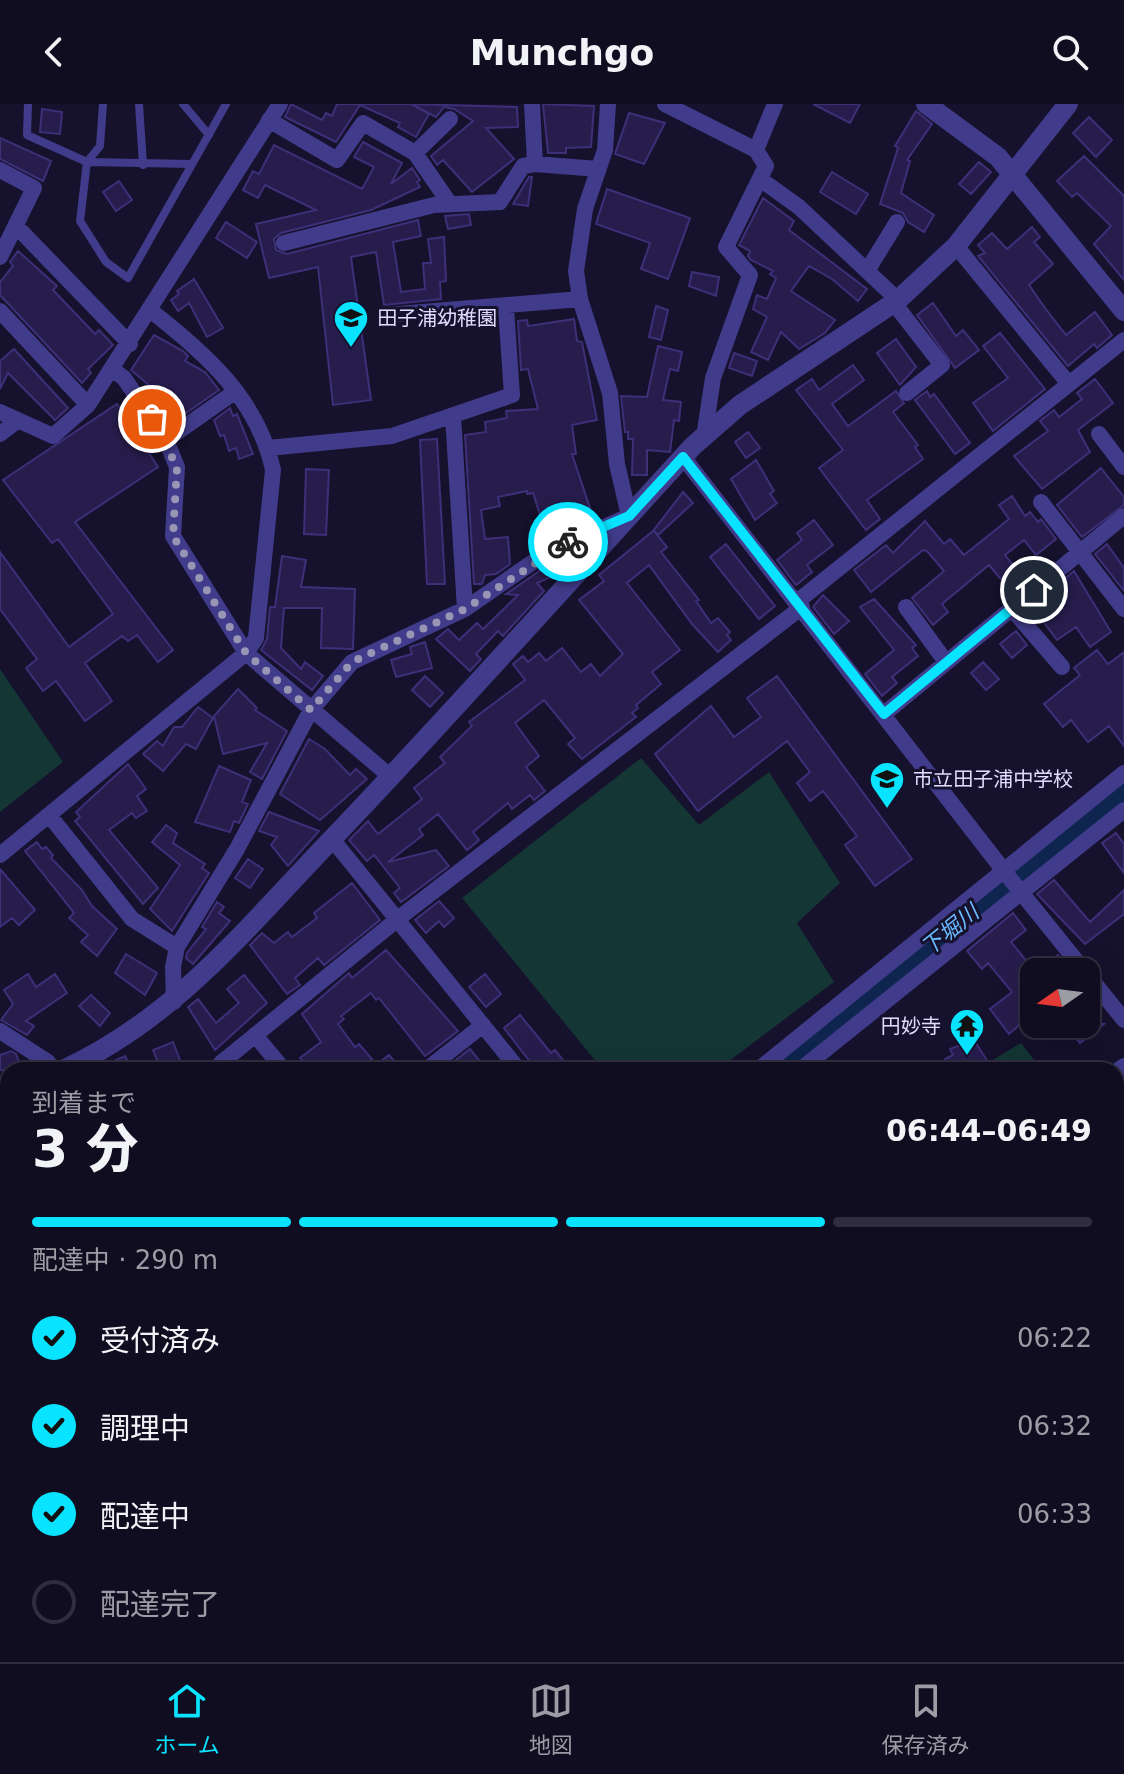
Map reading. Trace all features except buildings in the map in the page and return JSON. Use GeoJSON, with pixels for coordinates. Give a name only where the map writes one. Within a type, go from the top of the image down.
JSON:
{"type":"FeatureCollection","features":[{"type":"Feature","properties":{"kind":"street"},"geometry":{"type":"LineString","coordinates":[[0,412],[53,436],[88,405],[130,344],[280,104]]}},
{"type":"Feature","properties":{"kind":"street"},"geometry":{"type":"LineString","coordinates":[[532,104],[535,164]]}},
{"type":"Feature","properties":{"kind":"street"},"geometry":{"type":"LineString","coordinates":[[608,104],[605,150],[585,209],[576,271],[580,299],[610,393],[617,464],[629,516]]}},
{"type":"Feature","properties":{"kind":"street"},"geometry":{"type":"LineString","coordinates":[[665,104],[756,150],[766,166],[726,247],[750,275],[713,378],[704,437]]}},
{"type":"Feature","properties":{"kind":"street"},"geometry":{"type":"LineString","coordinates":[[756,150],[775,104]]}},
{"type":"Feature","properties":{"kind":"street"},"geometry":{"type":"LineString","coordinates":[[926,104],[998,157],[1124,311]]}},
{"type":"Feature","properties":{"kind":"street"},"geometry":{"type":"LineString","coordinates":[[95,1062],[174,1002],[212,968],[392,778],[704,437],[740,405],[895,301],[956,246],[1068,104]]}},
{"type":"Feature","properties":{"kind":"street"},"geometry":{"type":"LineString","coordinates":[[415,153],[450,119]]}},
{"type":"Feature","properties":{"kind":"street"},"geometry":{"type":"LineString","coordinates":[[269,120],[337,160],[363,123],[415,153],[450,204]]}},
{"type":"Feature","properties":{"kind":"street"},"geometry":{"type":"LineString","coordinates":[[284,243],[434,205],[500,202],[523,166],[535,164],[598,169]]}},
{"type":"Feature","properties":{"kind":"street"},"geometry":{"type":"LineString","coordinates":[[0,170],[34,188],[0,257]]}},
{"type":"Feature","properties":{"kind":"street"},"geometry":{"type":"LineString","coordinates":[[760,179],[799,207],[867,271],[895,301],[942,365],[907,393]]}},
{"type":"Feature","properties":{"kind":"street"},"geometry":{"type":"LineString","coordinates":[[867,271],[897,222]]}},
{"type":"Feature","properties":{"kind":"street"},"geometry":{"type":"LineString","coordinates":[[16,226],[130,344]]}},
{"type":"Feature","properties":{"kind":"street"},"geometry":{"type":"LineString","coordinates":[[956,246],[1069,384]]}},
{"type":"Feature","properties":{"kind":"street"},"geometry":{"type":"LineString","coordinates":[[387,315],[506,308],[580,299]]}},
{"type":"Feature","properties":{"kind":"street"},"geometry":{"type":"LineString","coordinates":[[268,448],[392,436],[512,395],[506,308]]}},
{"type":"Feature","properties":{"kind":"street"},"geometry":{"type":"LineString","coordinates":[[0,855],[246,653],[256,638],[273,470],[268,448],[252,413],[201,350],[150,310]]}},
{"type":"Feature","properties":{"kind":"street"},"geometry":{"type":"LineString","coordinates":[[0,311],[88,405]]}},
{"type":"Feature","properties":{"kind":"street"},"geometry":{"type":"LineString","coordinates":[[222,1062],[399,918],[800,604],[1124,340]]}},
{"type":"Feature","properties":{"kind":"street"},"geometry":{"type":"LineString","coordinates":[[113,370],[124,378],[166,440],[177,467],[173,536],[246,653],[392,778]]}},
{"type":"Feature","properties":{"kind":"street"},"geometry":{"type":"LineString","coordinates":[[166,440],[236,391]]}},
{"type":"Feature","properties":{"kind":"street"},"geometry":{"type":"LineString","coordinates":[[453,416],[465,609]]}},
{"type":"Feature","properties":{"kind":"street"},"geometry":{"type":"LineString","coordinates":[[0,434],[17,421]]}},
{"type":"Feature","properties":{"kind":"street"},"geometry":{"type":"LineString","coordinates":[[1099,434],[1124,467]]}},
{"type":"Feature","properties":{"kind":"street"},"geometry":{"type":"LineString","coordinates":[[683,457],[1004,871],[1022,889],[1124,1020]]}},
{"type":"Feature","properties":{"kind":"street"},"geometry":{"type":"LineString","coordinates":[[1041,502],[1124,609]]}},
{"type":"Feature","properties":{"kind":"street"},"geometry":{"type":"LineString","coordinates":[[174,1002],[173,967],[177,947],[237,849],[311,710],[352,662],[465,609],[546,553],[629,516]]}},
{"type":"Feature","properties":{"kind":"street"},"geometry":{"type":"LineString","coordinates":[[884,714],[1080,553],[1121,525]]}},
{"type":"Feature","properties":{"kind":"street"},"geometry":{"type":"LineString","coordinates":[[906,607],[946,662]]}},
{"type":"Feature","properties":{"kind":"street"},"geometry":{"type":"LineString","coordinates":[[1012,609],[1062,667]]}},
{"type":"Feature","properties":{"kind":"street"},"geometry":{"type":"LineString","coordinates":[[768,1062],[1124,773]]}},
{"type":"Feature","properties":{"kind":"street"},"geometry":{"type":"LineString","coordinates":[[810,1062],[1022,889],[1123,812]]}},
{"type":"Feature","properties":{"kind":"street"},"geometry":{"type":"LineString","coordinates":[[49,815],[132,919],[177,947]]}},
{"type":"Feature","properties":{"kind":"street"},"geometry":{"type":"LineString","coordinates":[[332,839],[513,1062]]}},
{"type":"Feature","properties":{"kind":"street"},"geometry":{"type":"LineString","coordinates":[[436,1062],[483,1025]]}},
{"type":"Feature","properties":{"kind":"street"},"geometry":{"type":"LineString","coordinates":[[0,1031],[48,1062]]}},
{"type":"Feature","properties":{"kind":"street"},"geometry":{"type":"LineString","coordinates":[[255,1035],[277,1062]]}},
{"type":"Feature","properties":{"kind":"lane"},"geometry":{"type":"LineString","coordinates":[[28,104],[27,135],[87,162],[192,164]]}},
{"type":"Feature","properties":{"kind":"lane"},"geometry":{"type":"LineString","coordinates":[[103,104],[100,146],[87,162],[80,221],[106,262],[128,278],[226,104]]}},
{"type":"Feature","properties":{"kind":"lane"},"geometry":{"type":"LineString","coordinates":[[139,104],[143,165]]}},
{"type":"Feature","properties":{"kind":"lane"},"geometry":{"type":"LineString","coordinates":[[183,104],[209,135]]}},
{"type":"Feature","properties":{"kind":"green space"},"geometry":{"type":"Polygon","coordinates":[[[0,669],[63,762],[0,812],[0,669]]]}},
{"type":"Feature","properties":{"kind":"green space"},"geometry":{"type":"Polygon","coordinates":[[[641,758],[699,825],[769,772],[840,883],[797,923],[834,982],[728,1062],[596,1062],[462,898],[641,758]]]}},
{"type":"Feature","properties":{"kind":"green space"},"geometry":{"type":"Polygon","coordinates":[[[1021,1043],[1036,1062],[992,1062],[1021,1043]]]}},
{"type":"Feature","properties":{"kind":"waterway","name":"下堀川"},"geometry":{"type":"LineString","coordinates":[[786,1062],[1124,790]]}},
{"type":"Feature","properties":{"kind":"way so far"},"geometry":{"type":"LineString","coordinates":[[152,419],[166,440],[177,467],[173,536],[246,653],[311,710],[352,662],[465,609],[546,553],[568,542]]}},
{"type":"Feature","properties":{"kind":"place","name":"田子浦幼稚園"},"geometry":{"type":"Point","coordinates":[351,349]}},
{"type":"Feature","properties":{"kind":"place","name":"市立田子浦中学校"},"geometry":{"type":"Point","coordinates":[887,810]}},
{"type":"Feature","properties":{"kind":"place","name":"円妙寺"},"geometry":{"type":"Point","coordinates":[967,1057]}},
{"type":"Feature","properties":{"kind":"route"},"geometry":{"type":"LineString","coordinates":[[568,542],[629,516],[683,457],[884,714],[1034,590]]}}]}
